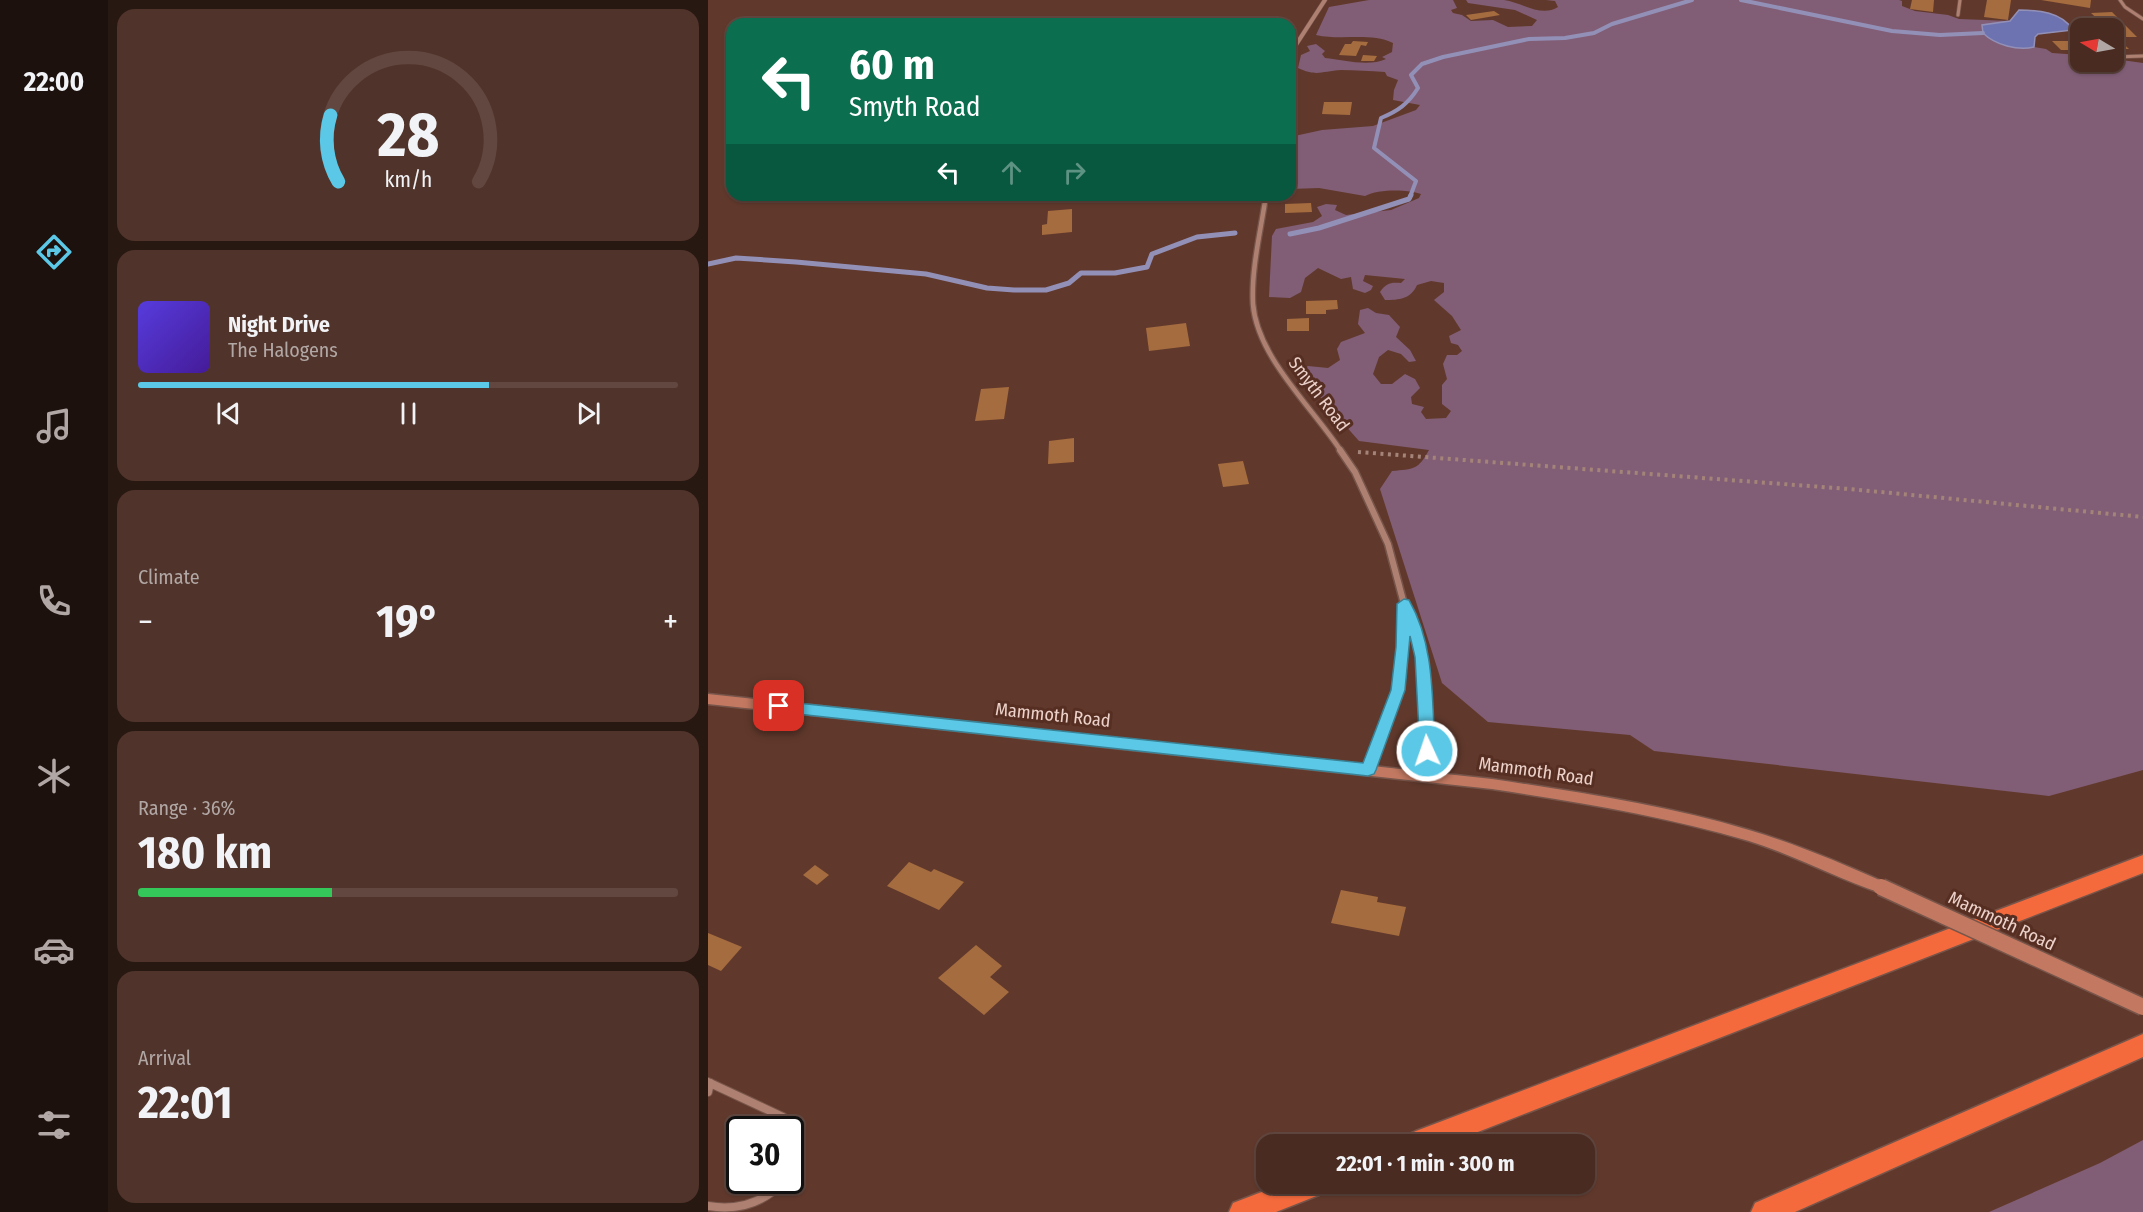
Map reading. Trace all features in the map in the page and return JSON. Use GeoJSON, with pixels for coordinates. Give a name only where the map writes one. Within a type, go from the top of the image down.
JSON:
{"type":"FeatureCollection","features":[{"type":"Feature","properties":{"kind":"highway"},"geometry":{"type":"LineString","coordinates":[[1442,1134],[2143,864]]}},
{"type":"Feature","properties":{"kind":"highway"},"geometry":{"type":"LineString","coordinates":[[1764,1212],[2143,1045]]}},
{"type":"Feature","properties":{"kind":"highway"},"geometry":{"type":"LineString","coordinates":[[1242,1212],[1289,1194]]}},
{"type":"Feature","properties":{"kind":"main road","name":"Mammoth Road"},"geometry":{"type":"LineString","coordinates":[[708,699],[1425,776],[1588,798],[1681,817],[1760,839],[1881,886],[2143,1007]]}},
{"type":"Feature","properties":{"kind":"street"},"geometry":{"type":"LineString","coordinates":[[1296,44],[1324,0]]}},
{"type":"Feature","properties":{"kind":"street","name":"Smyth Road"},"geometry":{"type":"LineString","coordinates":[[1265,201],[1254,281],[1253,304],[1257,326],[1275,362],[1343,451],[1356,472],[1388,544],[1404,604],[1415,628],[1422,657],[1427,751],[1425,776]]}},
{"type":"Feature","properties":{"kind":"street","name":"Smyth Road"},"geometry":{"type":"LineString","coordinates":[[1368,770],[1398,690],[1403,647],[1404,604]]}},
{"type":"Feature","properties":{"kind":"street"},"geometry":{"type":"LineString","coordinates":[[709,1086],[781,1116]]}},
{"type":"Feature","properties":{"kind":"street"},"geometry":{"type":"LineString","coordinates":[[708,1206],[719,1210],[735,1211],[752,1206],[772,1194]]}},
{"type":"Feature","properties":{"kind":"lane"},"geometry":{"type":"LineString","coordinates":[[1958,15],[1960,0]]}},
{"type":"Feature","properties":{"kind":"lane"},"geometry":{"type":"LineString","coordinates":[[2120,0],[2125,7],[2143,19]]}},
{"type":"Feature","properties":{"kind":"lane"},"geometry":{"type":"LineString","coordinates":[[2124,57],[2143,57]]}},
{"type":"Feature","properties":{"kind":"path"},"geometry":{"type":"LineString","coordinates":[[1343,451],[1606,473],[1890,492],[2143,517]]}},
{"type":"Feature","properties":{"kind":"shaded area"},"geometry":{"type":"Polygon","coordinates":[[[1369,0],[1453,0],[1457,8],[1451,10],[1453,13],[1462,15],[1471,21],[1493,20],[1508,27],[1532,26],[1537,20],[1515,10],[1468,3],[1466,0],[1504,0],[1545,11],[1558,7],[1555,1],[1546,0],[1899,0],[1902,1],[1902,6],[1915,11],[1948,15],[1959,19],[2010,21],[2005,22],[2017,47],[2034,47],[2046,49],[2052,53],[2070,54],[2070,72],[2124,72],[2124,60],[2143,63],[2143,770],[2049,796],[1654,751],[1630,735],[1488,722],[1442,683],[1380,489],[1392,471],[1415,467],[1429,450],[1359,441],[1298,372],[1308,366],[1328,368],[1340,360],[1337,349],[1341,342],[1365,333],[1358,324],[1360,310],[1368,308],[1376,313],[1389,315],[1400,327],[1396,337],[1410,350],[1416,361],[1409,362],[1401,354],[1388,350],[1379,357],[1373,374],[1381,384],[1392,384],[1405,374],[1415,379],[1420,388],[1411,397],[1412,404],[1424,407],[1421,412],[1426,419],[1446,418],[1451,411],[1442,404],[1442,385],[1447,379],[1443,364],[1447,355],[1457,355],[1462,351],[1458,345],[1451,343],[1449,336],[1461,330],[1452,316],[1434,300],[1444,292],[1444,283],[1431,281],[1417,285],[1404,298],[1385,300],[1380,292],[1384,287],[1392,283],[1401,283],[1405,279],[1365,275],[1363,281],[1373,286],[1365,293],[1353,289],[1351,277],[1341,279],[1318,268],[1305,278],[1301,292],[1290,298],[1269,297],[1272,236],[1276,229],[1313,222],[1322,216],[1317,207],[1326,204],[1337,205],[1335,210],[1346,215],[1391,210],[1419,198],[1421,194],[1393,190],[1365,196],[1319,188],[1296,189],[1296,136],[1322,130],[1373,126],[1416,110],[1420,105],[1393,100],[1398,80],[1387,76],[1385,72],[1341,70],[1315,73],[1298,68],[1301,55],[1310,51],[1307,46],[1316,44],[1325,51],[1322,54],[1325,58],[1364,63],[1386,59],[1382,57],[1392,52],[1393,43],[1384,40],[1316,35],[1329,7],[1369,0]]]}},
{"type":"Feature","properties":{"kind":"shaded area"},"geometry":{"type":"Polygon","coordinates":[[[2143,1140],[2143,1212],[1989,1212],[2100,1163],[2143,1140]]]}},
{"type":"Feature","properties":{"kind":"water"},"geometry":{"type":"Polygon","coordinates":[[[2019,10],[2049,13],[2063,19],[2070,26],[2070,30],[2038,34],[2035,37],[2034,47],[2028,48],[2000,44],[1983,33],[1982,25],[2010,21],[2019,10]]]}},
{"type":"Feature","properties":{"kind":"building"},"geometry":{"type":"Polygon","coordinates":[[[1912,0],[1934,0],[1933,12],[1910,9],[1912,0]]]}},
{"type":"Feature","properties":{"kind":"building"},"geometry":{"type":"Polygon","coordinates":[[[1987,0],[2011,0],[2008,20],[1984,17],[1987,0]]]}},
{"type":"Feature","properties":{"kind":"building"},"geometry":{"type":"Polygon","coordinates":[[[2041,0],[2091,0],[2090,8],[2041,0]]]}},
{"type":"Feature","properties":{"kind":"building"},"geometry":{"type":"Polygon","coordinates":[[[1494,11],[1500,15],[1471,20],[1466,15],[1494,11]]]}},
{"type":"Feature","properties":{"kind":"building"},"geometry":{"type":"Polygon","coordinates":[[[2112,12],[2118,18],[2096,18],[2091,13],[2112,12]]]}},
{"type":"Feature","properties":{"kind":"building"},"geometry":{"type":"Polygon","coordinates":[[[2124,24],[2137,37],[2124,37],[2124,24]]]}},
{"type":"Feature","properties":{"kind":"building"},"geometry":{"type":"Polygon","coordinates":[[[1353,41],[1368,42],[1366,46],[1361,45],[1356,56],[1339,55],[1345,44],[1351,44],[1353,41]]]}},
{"type":"Feature","properties":{"kind":"building"},"geometry":{"type":"Polygon","coordinates":[[[2052,41],[2070,41],[2070,50],[2061,50],[2052,41]]]}},
{"type":"Feature","properties":{"kind":"building"},"geometry":{"type":"Polygon","coordinates":[[[1363,55],[1377,56],[1374,61],[1361,61],[1363,55]]]}},
{"type":"Feature","properties":{"kind":"building"},"geometry":{"type":"Polygon","coordinates":[[[1324,102],[1352,102],[1350,115],[1322,114],[1324,102]]]}},
{"type":"Feature","properties":{"kind":"building"},"geometry":{"type":"Polygon","coordinates":[[[1311,203],[1312,212],[1285,213],[1285,204],[1311,203]]]}},
{"type":"Feature","properties":{"kind":"building"},"geometry":{"type":"Polygon","coordinates":[[[1072,209],[1072,232],[1042,235],[1042,225],[1047,224],[1048,211],[1072,209]]]}},
{"type":"Feature","properties":{"kind":"building"},"geometry":{"type":"Polygon","coordinates":[[[1337,300],[1338,309],[1326,310],[1326,314],[1306,314],[1306,301],[1337,300]]]}},
{"type":"Feature","properties":{"kind":"building"},"geometry":{"type":"Polygon","coordinates":[[[1309,318],[1309,331],[1287,331],[1287,319],[1309,318]]]}},
{"type":"Feature","properties":{"kind":"building"},"geometry":{"type":"Polygon","coordinates":[[[1186,323],[1190,346],[1149,351],[1146,328],[1186,323]]]}},
{"type":"Feature","properties":{"kind":"building"},"geometry":{"type":"Polygon","coordinates":[[[1009,387],[1004,419],[975,421],[981,389],[1009,387]]]}},
{"type":"Feature","properties":{"kind":"building"},"geometry":{"type":"Polygon","coordinates":[[[1074,438],[1074,462],[1048,464],[1049,441],[1074,438]]]}},
{"type":"Feature","properties":{"kind":"building"},"geometry":{"type":"Polygon","coordinates":[[[1243,461],[1249,484],[1223,487],[1218,464],[1243,461]]]}},
{"type":"Feature","properties":{"kind":"building"},"geometry":{"type":"Polygon","coordinates":[[[909,862],[931,872],[934,869],[964,882],[939,910],[887,886],[909,862]]]}},
{"type":"Feature","properties":{"kind":"building"},"geometry":{"type":"Polygon","coordinates":[[[815,865],[829,875],[817,885],[803,875],[815,865]]]}},
{"type":"Feature","properties":{"kind":"building"},"geometry":{"type":"Polygon","coordinates":[[[1341,890],[1378,897],[1377,902],[1406,907],[1399,936],[1331,923],[1341,890]]]}},
{"type":"Feature","properties":{"kind":"building"},"geometry":{"type":"Polygon","coordinates":[[[708,933],[742,947],[721,971],[708,965],[708,933]]]}},
{"type":"Feature","properties":{"kind":"building"},"geometry":{"type":"Polygon","coordinates":[[[976,945],[1002,966],[990,977],[1009,992],[984,1015],[938,978],[976,945]]]}},
{"type":"Feature","properties":{"kind":"waterway"},"geometry":{"type":"LineString","coordinates":[[1410,197],[1416,181],[1374,148],[1381,118],[1393,113],[1414,94],[1418,88],[1411,75],[1422,64],[1443,57],[1529,39],[1565,38],[1594,33],[1612,24],[1692,0]]}},
{"type":"Feature","properties":{"kind":"waterway"},"geometry":{"type":"LineString","coordinates":[[1741,0],[1892,31],[1940,35],[1983,33]]}},
{"type":"Feature","properties":{"kind":"waterway"},"geometry":{"type":"LineString","coordinates":[[1290,234],[1319,228],[1410,197]]}},
{"type":"Feature","properties":{"kind":"waterway"},"geometry":{"type":"LineString","coordinates":[[708,264],[736,258],[796,262],[926,274],[987,288],[1046,290],[1069,283],[1081,273],[1115,273],[1147,267],[1152,254],[1197,237],[1235,233]]}},
{"type":"Feature","properties":{"kind":"route"},"geometry":{"type":"LineString","coordinates":[[779,706],[1368,770],[1398,690],[1403,647],[1404,604],[1415,628],[1422,657],[1427,751]]}}]}
